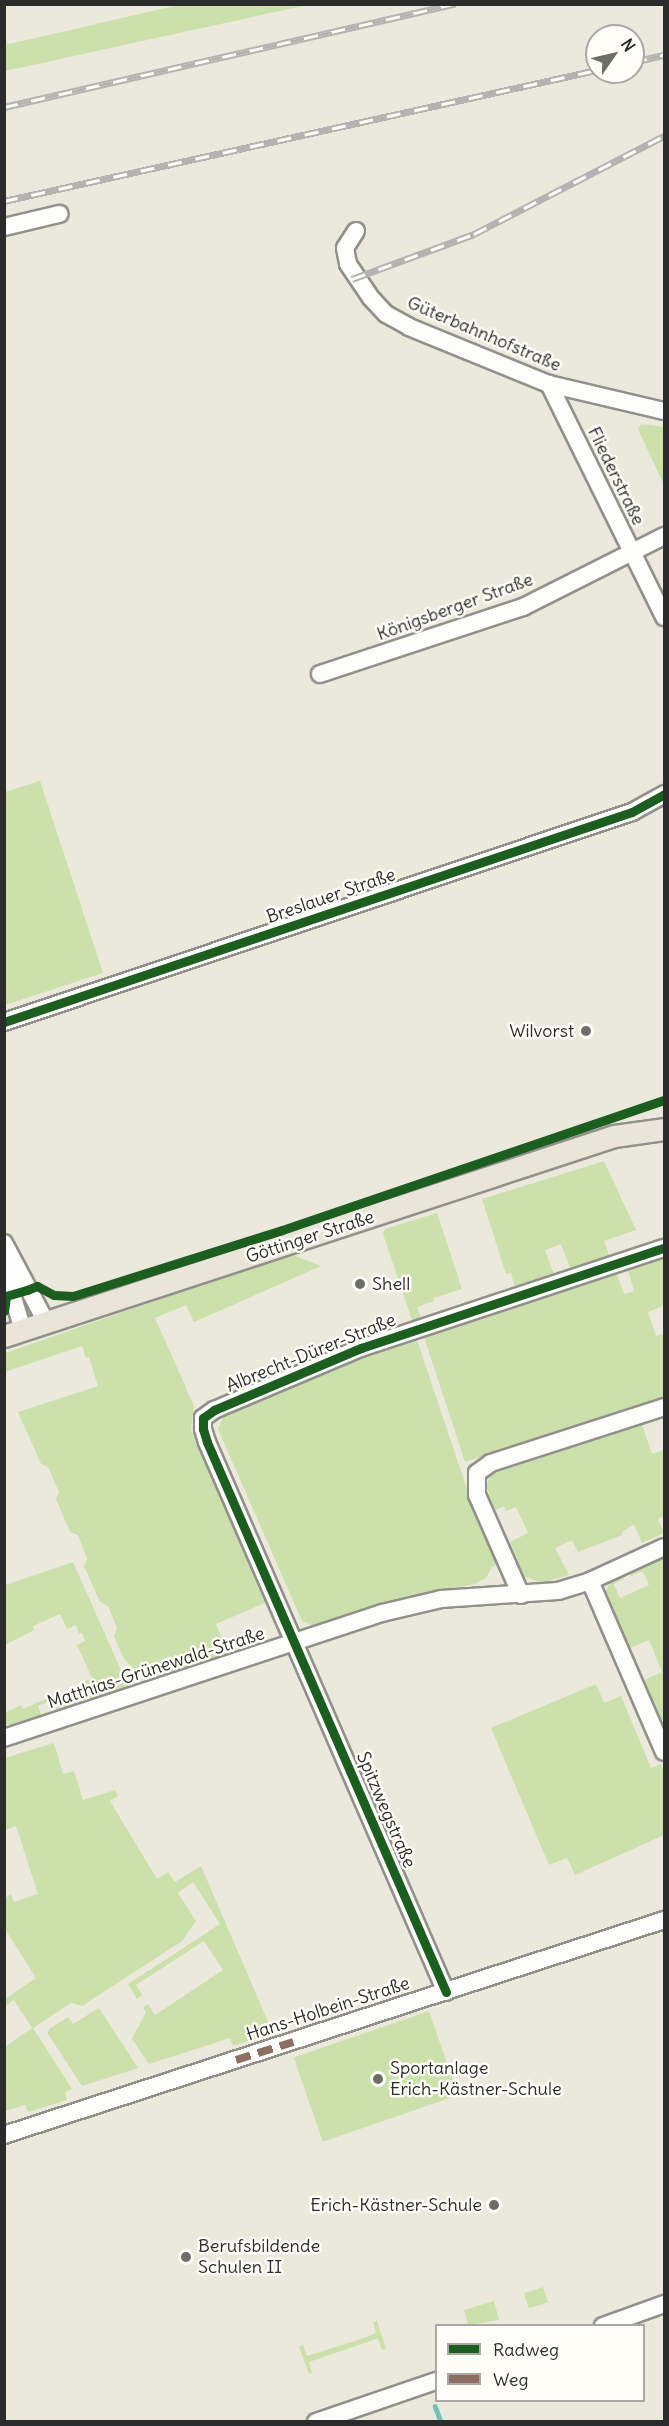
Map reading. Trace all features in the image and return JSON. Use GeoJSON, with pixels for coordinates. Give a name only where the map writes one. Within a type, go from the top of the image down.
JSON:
{"type":"FeatureCollection","features":[{"type":"Feature","properties":{"kind":"main road","name":"Göttinger Straße"},"geometry":{"type":"LineString","coordinates":[[14,1332],[183,1280],[614,1136],[644,1120],[664,1115]]}},
{"type":"Feature","properties":{"kind":"main road","name":"Göttinger Straße"},"geometry":{"type":"LineString","coordinates":[[614,1136],[664,1129]]}},
{"type":"Feature","properties":{"kind":"street"},"geometry":{"type":"LineString","coordinates":[[4,226],[59,214]]}},
{"type":"Feature","properties":{"kind":"street","name":"Güterbahnhofstraße"},"geometry":{"type":"LineString","coordinates":[[356,231],[345,248],[348,264],[371,298],[386,314],[409,327],[549,384],[664,411]]}},
{"type":"Feature","properties":{"kind":"street","name":"Fliederstraße"},"geometry":{"type":"LineString","coordinates":[[549,384],[664,617]]}},
{"type":"Feature","properties":{"kind":"street","name":"Königsberger Straße"},"geometry":{"type":"LineString","coordinates":[[320,674],[523,607],[664,536]]}},
{"type":"Feature","properties":{"kind":"street","name":"Breslauer Straße"},"geometry":{"type":"LineString","coordinates":[[4,1022],[632,812],[664,794]]}},
{"type":"Feature","properties":{"kind":"street"},"geometry":{"type":"LineString","coordinates":[[6,1248],[46,1322]]}},
{"type":"Feature","properties":{"kind":"street"},"geometry":{"type":"LineString","coordinates":[[6,1248],[14,1332]]}},
{"type":"Feature","properties":{"kind":"street","name":"Albrecht-Dürer-Straße"},"geometry":{"type":"LineString","coordinates":[[295,1642],[205,1436],[202,1423],[207,1414],[361,1348],[664,1248]]}},
{"type":"Feature","properties":{"kind":"street"},"geometry":{"type":"LineString","coordinates":[[521,1595],[477,1496],[477,1473],[491,1463],[664,1407]]}},
{"type":"Feature","properties":{"kind":"street","name":"Matthias-Grünewald-Straße"},"geometry":{"type":"LineString","coordinates":[[4,1738],[417,1604],[483,1595],[521,1595],[558,1591],[590,1581],[664,1547]]}},
{"type":"Feature","properties":{"kind":"street"},"geometry":{"type":"LineString","coordinates":[[590,1581],[664,1752]]}},
{"type":"Feature","properties":{"kind":"street","name":"Spitzwegstraße"},"geometry":{"type":"LineString","coordinates":[[295,1642],[446,1992]]}},
{"type":"Feature","properties":{"kind":"street","name":"Hans-Holbein-Straße"},"geometry":{"type":"LineString","coordinates":[[4,2136],[664,1920]]}},
{"type":"Feature","properties":{"kind":"street"},"geometry":{"type":"LineString","coordinates":[[606,2324],[664,2304]]}},
{"type":"Feature","properties":{"kind":"street"},"geometry":{"type":"LineString","coordinates":[[315,2421],[435,2382]]}},
{"type":"Feature","properties":{"kind":"green space"},"geometry":{"type":"Polygon","coordinates":[[[183,4],[307,5],[5,71],[5,45],[183,4]]]}},
{"type":"Feature","properties":{"kind":"green space"},"geometry":{"type":"Polygon","coordinates":[[[641,424],[664,427],[664,485],[638,429],[641,424]]]}},
{"type":"Feature","properties":{"kind":"green space"},"geometry":{"type":"Polygon","coordinates":[[[40,781],[103,973],[5,1005],[5,792],[40,781]]]}},
{"type":"Feature","properties":{"kind":"green space"},"geometry":{"type":"Polygon","coordinates":[[[604,1161],[636,1230],[604,1241],[609,1255],[570,1268],[561,1244],[545,1250],[554,1274],[515,1287],[511,1273],[506,1274],[482,1199],[604,1161]]]}},
{"type":"Feature","properties":{"kind":"green space"},"geometry":{"type":"Polygon","coordinates":[[[437,1213],[462,1289],[433,1298],[434,1301],[417,1307],[421,1318],[412,1320],[383,1234],[385,1229],[437,1213]]]}},
{"type":"Feature","properties":{"kind":"green space"},"geometry":{"type":"Polygon","coordinates":[[[290,1254],[321,1266],[194,1322],[186,1305],[155,1318],[194,1406],[191,1430],[267,1602],[216,1624],[228,1654],[146,1681],[124,1659],[114,1636],[117,1628],[108,1606],[100,1602],[84,1566],[87,1559],[78,1535],[70,1532],[56,1499],[59,1492],[48,1467],[41,1464],[18,1412],[98,1386],[89,1357],[86,1358],[82,1346],[5,1372],[5,1353],[290,1254]]]}},
{"type":"Feature","properties":{"kind":"green space"},"geometry":{"type":"Polygon","coordinates":[[[664,1258],[664,1302],[661,1307],[648,1312],[656,1336],[664,1334],[664,1397],[465,1462],[424,1337],[617,1274],[624,1294],[634,1291],[628,1270],[664,1258]]]}},
{"type":"Feature","properties":{"kind":"green space"},"geometry":{"type":"Polygon","coordinates":[[[417,1340],[473,1507],[498,1564],[492,1567],[486,1578],[475,1584],[387,1602],[314,1626],[302,1621],[218,1429],[224,1415],[361,1359],[417,1340]]]}},
{"type":"Feature","properties":{"kind":"green space"},"geometry":{"type":"Polygon","coordinates":[[[642,1425],[652,1454],[664,1450],[664,1516],[658,1519],[664,1533],[642,1543],[634,1524],[622,1532],[622,1535],[578,1552],[572,1540],[555,1548],[569,1575],[541,1583],[524,1576],[510,1542],[528,1533],[516,1507],[506,1511],[504,1506],[495,1510],[486,1485],[492,1474],[642,1425]]]}},
{"type":"Feature","properties":{"kind":"green space"},"geometry":{"type":"Polygon","coordinates":[[[664,1558],[664,1719],[659,1721],[642,1681],[662,1672],[649,1640],[628,1649],[604,1595],[610,1582],[623,1576],[624,1579],[614,1584],[620,1598],[649,1585],[643,1571],[631,1576],[630,1573],[664,1558]]]}},
{"type":"Feature","properties":{"kind":"green space"},"geometry":{"type":"Polygon","coordinates":[[[73,1562],[120,1668],[131,1686],[57,1711],[52,1700],[38,1706],[42,1717],[14,1727],[5,1723],[4,1713],[21,1705],[23,1709],[57,1694],[59,1698],[85,1687],[83,1682],[92,1678],[77,1645],[85,1641],[82,1633],[79,1634],[76,1625],[67,1629],[60,1614],[33,1626],[34,1630],[5,1645],[5,1585],[73,1562]]]}},
{"type":"Feature","properties":{"kind":"green space"},"geometry":{"type":"Polygon","coordinates":[[[596,1684],[604,1703],[621,1696],[651,1768],[661,1764],[664,1771],[664,1835],[575,1875],[567,1858],[549,1865],[491,1728],[596,1684]]]}},
{"type":"Feature","properties":{"kind":"green space"},"geometry":{"type":"Polygon","coordinates":[[[54,1743],[63,1774],[74,1771],[83,1800],[115,1790],[118,1796],[110,1801],[157,1879],[168,1872],[175,1882],[201,1866],[273,2033],[233,2046],[230,2038],[149,2064],[132,2039],[146,2012],[143,2008],[148,2004],[155,2015],[223,1970],[204,1941],[136,1985],[142,1995],[137,1999],[128,1984],[220,1924],[193,1882],[178,1893],[196,1921],[182,1941],[82,2006],[71,2003],[33,2028],[72,2089],[65,2092],[67,2100],[28,2112],[25,2105],[5,2111],[5,2047],[32,2028],[14,2000],[5,2006],[5,1999],[36,1978],[5,1929],[5,1898],[11,1894],[14,1902],[38,1894],[16,1826],[5,1830],[5,1758],[54,1743]]]}},
{"type":"Feature","properties":{"kind":"green space"},"geometry":{"type":"Polygon","coordinates":[[[99,2008],[138,2068],[82,2086],[48,2034],[49,2029],[68,2017],[73,2024],[99,2008]]]}},
{"type":"Feature","properties":{"kind":"green space","name":"Sportanlage Erich-Kästner-Schule"},"geometry":{"type":"Polygon","coordinates":[[[429,2011],[458,2095],[323,2142],[294,2058],[429,2011]]]}},
{"type":"Feature","properties":{"kind":"green space"},"geometry":{"type":"Polygon","coordinates":[[[543,2287],[548,2302],[529,2308],[524,2293],[543,2287]]]}},
{"type":"Feature","properties":{"kind":"green space"},"geometry":{"type":"Polygon","coordinates":[[[494,2301],[499,2320],[468,2324],[464,2310],[494,2301]]]}},
{"type":"Feature","properties":{"kind":"green space"},"geometry":{"type":"Polygon","coordinates":[[[377,2321],[386,2349],[382,2350],[378,2339],[373,2340],[309,2362],[312,2373],[309,2374],[299,2347],[303,2345],[307,2356],[361,2339],[376,2333],[373,2322],[377,2321]]]}},
{"type":"Feature","properties":{"kind":"waterway"},"geometry":{"type":"LineString","coordinates":[[435,2406],[441,2422]]}},
{"type":"Feature","properties":{"kind":"railway"},"geometry":{"type":"LineString","coordinates":[[4,107],[455,4]]}},
{"type":"Feature","properties":{"kind":"railway"},"geometry":{"type":"LineString","coordinates":[[645,59],[664,55]]}},
{"type":"Feature","properties":{"kind":"railway"},"geometry":{"type":"LineString","coordinates":[[4,201],[585,73]]}},
{"type":"Feature","properties":{"kind":"railway"},"geometry":{"type":"LineString","coordinates":[[352,279],[474,234],[664,136]]}},
{"type":"Feature","properties":{"kind":"marked path"},"geometry":{"type":"LineString","coordinates":[[236,2060],[293,2042]]}},
{"type":"Feature","properties":{"kind":"cycle path"},"geometry":{"type":"LineString","coordinates":[[4,1022],[632,812],[664,794]]}},
{"type":"Feature","properties":{"kind":"cycle path"},"geometry":{"type":"LineString","coordinates":[[4,1311],[6,1296],[37,1286],[54,1295],[73,1296],[282,1230],[664,1100]]}},
{"type":"Feature","properties":{"kind":"cycle path"},"geometry":{"type":"LineString","coordinates":[[446,1992],[207,1442],[203,1429],[203,1418],[214,1410],[361,1348],[664,1248]]}},
{"type":"Feature","properties":{"kind":"place","name":"Wilvorst"},"geometry":{"type":"Point","coordinates":[586,1031]}},
{"type":"Feature","properties":{"kind":"place","name":"Shell"},"geometry":{"type":"Point","coordinates":[360,1284]}},
{"type":"Feature","properties":{"kind":"place","name":"Sportanlage Erich-Kästner-Schule"},"geometry":{"type":"Point","coordinates":[378,2079]}},
{"type":"Feature","properties":{"kind":"place","name":"Erich-Kästner-Schule"},"geometry":{"type":"Point","coordinates":[494,2205]}},
{"type":"Feature","properties":{"kind":"place","name":"Berufsbildende Schulen II"},"geometry":{"type":"Point","coordinates":[186,2257]}}]}
